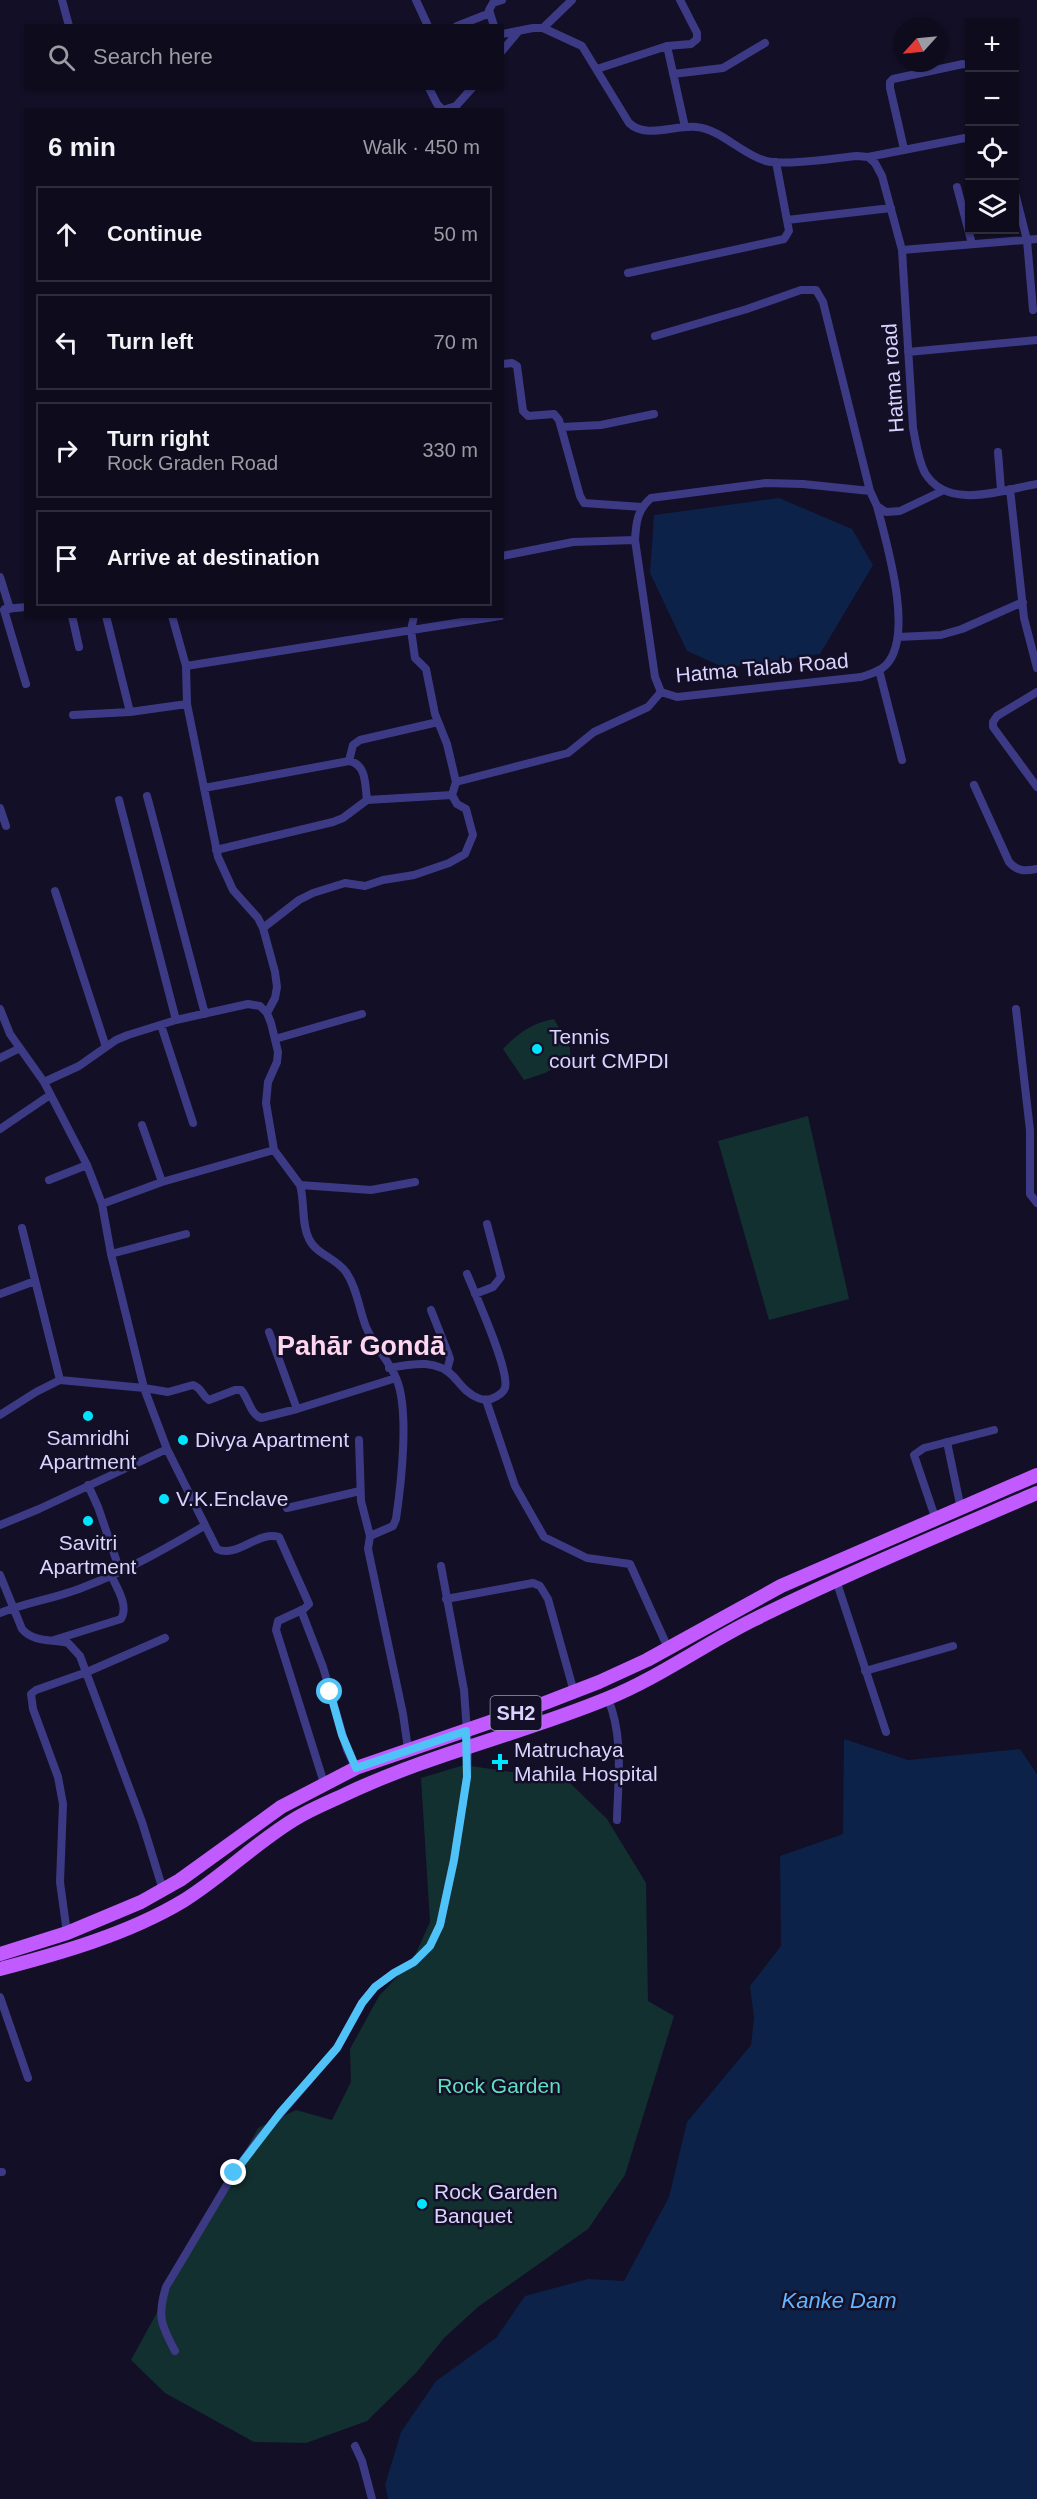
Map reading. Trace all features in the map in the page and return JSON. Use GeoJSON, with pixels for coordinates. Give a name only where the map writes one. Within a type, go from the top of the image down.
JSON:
{"type":"FeatureCollection","features":[{"type":"Feature","properties":{"kind":"main road","name":"SH2"},"geometry":{"type":"LineString","coordinates":[[0,1954],[67,1932],[141,1902],[163,1890],[259,1821],[324,1783],[356,1768],[466,1731],[599,1682],[668,1648],[781,1586],[1037,1475]]}},
{"type":"Feature","properties":{"kind":"main road","name":"SH2"},"geometry":{"type":"LineString","coordinates":[[0,1969],[73,1947],[155,1915],[183,1901],[295,1819],[387,1776],[608,1699],[654,1676],[749,1622],[836,1580],[1037,1493]]}},
{"type":"Feature","properties":{"kind":"street"},"geometry":{"type":"LineString","coordinates":[[62,0],[68,24]]}},
{"type":"Feature","properties":{"kind":"street"},"geometry":{"type":"LineString","coordinates":[[416,0],[427,24]]}},
{"type":"Feature","properties":{"kind":"street"},"geometry":{"type":"LineString","coordinates":[[494,24],[490,6],[502,0]]}},
{"type":"Feature","properties":{"kind":"street"},"geometry":{"type":"LineString","coordinates":[[543,28],[572,0]]}},
{"type":"Feature","properties":{"kind":"street"},"geometry":{"type":"LineString","coordinates":[[597,69],[667,46],[691,44],[698,39],[680,0]]}},
{"type":"Feature","properties":{"kind":"street"},"geometry":{"type":"LineString","coordinates":[[462,24],[490,13]]}},
{"type":"Feature","properties":{"kind":"street"},"geometry":{"type":"LineString","coordinates":[[504,34],[543,28],[582,46],[629,123],[634,127],[648,130],[685,126],[708,130],[757,157],[776,162],[858,156],[872,160],[904,149],[965,137]]}},
{"type":"Feature","properties":{"kind":"street"},"geometry":{"type":"LineString","coordinates":[[504,49],[518,32]]}},
{"type":"Feature","properties":{"kind":"street"},"geometry":{"type":"LineString","coordinates":[[674,74],[723,68],[765,43]]}},
{"type":"Feature","properties":{"kind":"street"},"geometry":{"type":"LineString","coordinates":[[667,46],[685,126]]}},
{"type":"Feature","properties":{"kind":"street"},"geometry":{"type":"LineString","coordinates":[[904,149],[890,82],[893,79],[965,65]]}},
{"type":"Feature","properties":{"kind":"street"},"geometry":{"type":"LineString","coordinates":[[430,90],[441,108]]}},
{"type":"Feature","properties":{"kind":"street"},"geometry":{"type":"LineString","coordinates":[[450,108],[456,106],[470,90]]}},
{"type":"Feature","properties":{"kind":"street","name":"Hatma road"},"geometry":{"type":"LineString","coordinates":[[872,160],[882,176],[902,249],[913,428],[919,456],[926,474],[942,491]]}},
{"type":"Feature","properties":{"kind":"street"},"geometry":{"type":"LineString","coordinates":[[628,273],[784,239],[788,236],[776,162]]}},
{"type":"Feature","properties":{"kind":"street"},"geometry":{"type":"LineString","coordinates":[[957,187],[972,244]]}},
{"type":"Feature","properties":{"kind":"street"},"geometry":{"type":"LineString","coordinates":[[1019,203],[1032,239],[1033,310]]}},
{"type":"Feature","properties":{"kind":"street"},"geometry":{"type":"LineString","coordinates":[[787,220],[891,208]]}},
{"type":"Feature","properties":{"kind":"street"},"geometry":{"type":"LineString","coordinates":[[902,249],[1032,239]]}},
{"type":"Feature","properties":{"kind":"street","name":"Hatma Talab Road"},"geometry":{"type":"LineString","coordinates":[[642,507],[636,522],[635,540],[655,676],[661,692],[677,697],[861,677],[879,670],[890,659],[898,637],[895,580],[878,506],[870,491],[823,302],[816,291],[801,290],[747,309],[655,336]]}},
{"type":"Feature","properties":{"kind":"street"},"geometry":{"type":"LineString","coordinates":[[908,352],[1037,340]]}},
{"type":"Feature","properties":{"kind":"street"},"geometry":{"type":"LineString","coordinates":[[504,364],[512,363],[517,366],[523,411],[528,416],[554,414],[562,428],[580,496],[584,503],[642,507],[651,498],[766,483],[803,484],[870,491]]}},
{"type":"Feature","properties":{"kind":"street"},"geometry":{"type":"LineString","coordinates":[[562,428],[601,425],[654,414]]}},
{"type":"Feature","properties":{"kind":"street"},"geometry":{"type":"LineString","coordinates":[[998,452],[1006,490],[1029,645],[1037,668]]}},
{"type":"Feature","properties":{"kind":"street"},"geometry":{"type":"LineString","coordinates":[[878,506],[886,512],[900,511],[942,491],[956,495],[972,495],[1037,484]]}},
{"type":"Feature","properties":{"kind":"street"},"geometry":{"type":"LineString","coordinates":[[504,556],[573,542],[635,540]]}},
{"type":"Feature","properties":{"kind":"street"},"geometry":{"type":"LineString","coordinates":[[0,577],[5,610],[26,684]]}},
{"type":"Feature","properties":{"kind":"street"},"geometry":{"type":"LineString","coordinates":[[898,637],[941,635],[962,629],[1023,602]]}},
{"type":"Feature","properties":{"kind":"street"},"geometry":{"type":"LineString","coordinates":[[5,610],[24,607]]}},
{"type":"Feature","properties":{"kind":"street"},"geometry":{"type":"LineString","coordinates":[[72,618],[79,646]]}},
{"type":"Feature","properties":{"kind":"street"},"geometry":{"type":"LineString","coordinates":[[106,618],[130,712]]}},
{"type":"Feature","properties":{"kind":"street"},"geometry":{"type":"LineString","coordinates":[[173,618],[186,666],[187,704],[216,850],[233,890],[258,918],[263,928],[277,987],[275,998],[267,1013]]}},
{"type":"Feature","properties":{"kind":"street"},"geometry":{"type":"LineString","coordinates":[[263,928],[299,900],[313,893],[345,883],[365,886],[383,880],[414,875],[449,863],[465,854],[473,835],[471,823],[466,809],[457,804],[452,795],[456,782],[447,744],[438,722],[426,669],[416,658],[411,630],[414,618]]}},
{"type":"Feature","properties":{"kind":"street"},"geometry":{"type":"LineString","coordinates":[[186,666],[489,618]]}},
{"type":"Feature","properties":{"kind":"street"},"geometry":{"type":"LineString","coordinates":[[879,670],[902,760]]}},
{"type":"Feature","properties":{"kind":"street"},"geometry":{"type":"LineString","coordinates":[[456,782],[568,753],[594,732],[648,707],[661,692]]}},
{"type":"Feature","properties":{"kind":"street"},"geometry":{"type":"LineString","coordinates":[[1037,692],[997,716],[993,727],[1037,788]]}},
{"type":"Feature","properties":{"kind":"street"},"geometry":{"type":"LineString","coordinates":[[73,716],[130,712],[187,704]]}},
{"type":"Feature","properties":{"kind":"street"},"geometry":{"type":"LineString","coordinates":[[349,761],[353,745],[360,740],[438,722]]}},
{"type":"Feature","properties":{"kind":"street"},"geometry":{"type":"LineString","coordinates":[[204,788],[349,761],[361,767],[367,800]]}},
{"type":"Feature","properties":{"kind":"street"},"geometry":{"type":"LineString","coordinates":[[975,785],[1009,862],[1015,869],[1037,870]]}},
{"type":"Feature","properties":{"kind":"street"},"geometry":{"type":"LineString","coordinates":[[216,850],[333,822],[343,818],[367,800],[452,795]]}},
{"type":"Feature","properties":{"kind":"street"},"geometry":{"type":"LineString","coordinates":[[147,796],[205,1014]]}},
{"type":"Feature","properties":{"kind":"street"},"geometry":{"type":"LineString","coordinates":[[119,800],[176,1020]]}},
{"type":"Feature","properties":{"kind":"street"},"geometry":{"type":"LineString","coordinates":[[0,808],[6,826]]}},
{"type":"Feature","properties":{"kind":"street"},"geometry":{"type":"LineString","coordinates":[[55,891],[106,1047]]}},
{"type":"Feature","properties":{"kind":"street"},"geometry":{"type":"LineString","coordinates":[[44,1082],[79,1066],[128,1035],[176,1020],[248,1004],[260,1006],[267,1013],[277,1062],[266,1091],[274,1150],[300,1185],[304,1197],[307,1237],[312,1246],[338,1263],[351,1282],[366,1326],[396,1378],[402,1408],[403,1430],[396,1519],[393,1526],[370,1536]]}},
{"type":"Feature","properties":{"kind":"street"},"geometry":{"type":"LineString","coordinates":[[0,1009],[2,1019],[18,1049],[44,1082],[87,1165],[102,1204],[111,1254],[144,1388],[167,1449],[204,1526],[214,1545],[220,1551],[230,1550],[272,1535],[279,1537],[309,1601],[307,1607],[278,1621],[276,1630],[324,1783]]}},
{"type":"Feature","properties":{"kind":"street"},"geometry":{"type":"LineString","coordinates":[[1016,1009],[1030,1130],[1030,1194],[1037,1203]]}},
{"type":"Feature","properties":{"kind":"street"},"geometry":{"type":"LineString","coordinates":[[274,1039],[362,1014]]}},
{"type":"Feature","properties":{"kind":"street"},"geometry":{"type":"LineString","coordinates":[[161,1025],[193,1123]]}},
{"type":"Feature","properties":{"kind":"street"},"geometry":{"type":"LineString","coordinates":[[0,1058],[18,1049]]}},
{"type":"Feature","properties":{"kind":"street"},"geometry":{"type":"LineString","coordinates":[[0,1129],[50,1095]]}},
{"type":"Feature","properties":{"kind":"street"},"geometry":{"type":"LineString","coordinates":[[142,1125],[162,1182]]}},
{"type":"Feature","properties":{"kind":"street"},"geometry":{"type":"LineString","coordinates":[[102,1204],[162,1182],[274,1150]]}},
{"type":"Feature","properties":{"kind":"street"},"geometry":{"type":"LineString","coordinates":[[49,1180],[87,1165]]}},
{"type":"Feature","properties":{"kind":"street"},"geometry":{"type":"LineString","coordinates":[[300,1185],[370,1190],[415,1182]]}},
{"type":"Feature","properties":{"kind":"street"},"geometry":{"type":"LineString","coordinates":[[476,1294],[493,1287],[501,1277],[487,1224]]}},
{"type":"Feature","properties":{"kind":"street"},"geometry":{"type":"LineString","coordinates":[[22,1228],[60,1380]]}},
{"type":"Feature","properties":{"kind":"street"},"geometry":{"type":"LineString","coordinates":[[111,1254],[186,1234]]}},
{"type":"Feature","properties":{"kind":"street"},"geometry":{"type":"LineString","coordinates":[[389,1368],[429,1363],[447,1370],[471,1395],[486,1400],[501,1394],[505,1388],[505,1379],[493,1338],[467,1274]]}},
{"type":"Feature","properties":{"kind":"street"},"geometry":{"type":"LineString","coordinates":[[0,1294],[35,1281]]}},
{"type":"Feature","properties":{"kind":"street"},"geometry":{"type":"LineString","coordinates":[[431,1310],[450,1359],[447,1370]]}},
{"type":"Feature","properties":{"kind":"street"},"geometry":{"type":"LineString","coordinates":[[269,1332],[297,1409]]}},
{"type":"Feature","properties":{"kind":"street"},"geometry":{"type":"LineString","coordinates":[[0,1415],[60,1380],[168,1392],[193,1385],[200,1389],[205,1398],[209,1400],[241,1390],[253,1412],[261,1418],[396,1378]]}},
{"type":"Feature","properties":{"kind":"street"},"geometry":{"type":"LineString","coordinates":[[486,1400],[515,1486],[544,1537],[587,1558],[630,1564],[668,1648]]}},
{"type":"Feature","properties":{"kind":"street"},"geometry":{"type":"LineString","coordinates":[[936,1520],[914,1455],[924,1448],[994,1430]]}},
{"type":"Feature","properties":{"kind":"street"},"geometry":{"type":"LineString","coordinates":[[359,1440],[360,1491],[363,1516],[370,1536],[368,1549],[403,1714],[408,1749]]}},
{"type":"Feature","properties":{"kind":"street"},"geometry":{"type":"LineString","coordinates":[[947,1442],[961,1509]]}},
{"type":"Feature","properties":{"kind":"street"},"geometry":{"type":"LineString","coordinates":[[0,1525],[167,1449]]}},
{"type":"Feature","properties":{"kind":"street"},"geometry":{"type":"LineString","coordinates":[[53,1640],[120,1619],[124,1614],[116,1573],[98,1507],[88,1485]]}},
{"type":"Feature","properties":{"kind":"street"},"geometry":{"type":"LineString","coordinates":[[287,1508],[360,1491]]}},
{"type":"Feature","properties":{"kind":"street"},"geometry":{"type":"LineString","coordinates":[[0,1613],[66,1593],[116,1573],[160,1552],[204,1526]]}},
{"type":"Feature","properties":{"kind":"street"},"geometry":{"type":"LineString","coordinates":[[175,2351],[164,2330],[160,2307],[166,2287],[234,2173],[280,2113],[337,2048],[368,1995],[394,1973],[414,1962],[430,1946],[440,1925],[454,1860],[467,1777],[468,1746],[464,1690],[441,1566]]}},
{"type":"Feature","properties":{"kind":"street"},"geometry":{"type":"LineString","coordinates":[[0,1575],[27,1635],[68,1643],[74,1647],[87,1672],[142,1822],[163,1890]]}},
{"type":"Feature","properties":{"kind":"street"},"geometry":{"type":"LineString","coordinates":[[836,1580],[886,1732]]}},
{"type":"Feature","properties":{"kind":"street"},"geometry":{"type":"LineString","coordinates":[[446,1599],[533,1583],[540,1586],[548,1599],[574,1692]]}},
{"type":"Feature","properties":{"kind":"street"},"geometry":{"type":"LineString","coordinates":[[301,1610],[323,1667],[346,1750],[356,1768]]}},
{"type":"Feature","properties":{"kind":"street"},"geometry":{"type":"LineString","coordinates":[[67,1932],[60,1882],[63,1804],[58,1777],[33,1709],[31,1695],[36,1690],[87,1672],[165,1638]]}},
{"type":"Feature","properties":{"kind":"street"},"geometry":{"type":"LineString","coordinates":[[866,1671],[953,1646]]}},
{"type":"Feature","properties":{"kind":"street"},"geometry":{"type":"LineString","coordinates":[[608,1699],[618,1736],[617,1820]]}},
{"type":"Feature","properties":{"kind":"street"},"geometry":{"type":"LineString","coordinates":[[0,1997],[28,2078]]}},
{"type":"Feature","properties":{"kind":"street"},"geometry":{"type":"LineString","coordinates":[[355,2446],[363,2461],[372,2499]]}},
{"type":"Feature","properties":{"kind":"green space","name":"Tennis court CMPDI"},"geometry":{"type":"Polygon","coordinates":[[[554,1019],[570,1048],[570,1059],[545,1073],[524,1080],[503,1049],[526,1030],[554,1019]]]}},
{"type":"Feature","properties":{"kind":"green space"},"geometry":{"type":"Polygon","coordinates":[[[808,1116],[849,1299],[769,1320],[718,1141],[808,1116]]]}},
{"type":"Feature","properties":{"kind":"green space","name":"Rock Garden"},"geometry":{"type":"Polygon","coordinates":[[[464,1765],[567,1780],[607,1819],[646,1883],[648,2001],[674,2016],[625,2175],[588,2229],[478,2307],[444,2338],[416,2373],[367,2421],[306,2443],[254,2442],[165,2393],[131,2360],[258,2128],[296,2110],[332,2120],[351,2082],[350,2049],[379,1996],[413,1960],[430,1922],[421,1778],[464,1765]]]}},
{"type":"Feature","properties":{"kind":"water"},"geometry":{"type":"Polygon","coordinates":[[[779,498],[852,529],[873,565],[820,654],[725,668],[687,651],[650,573],[654,515],[779,498]]]}},
{"type":"Feature","properties":{"kind":"water","name":"Kanke Dam"},"geometry":{"type":"Polygon","coordinates":[[[844,1739],[908,1760],[1020,1749],[1037,1774],[1037,2499],[388,2499],[385,2485],[401,2432],[436,2381],[496,2338],[525,2296],[588,2279],[624,2281],[669,2197],[687,2122],[751,2045],[754,2018],[750,1986],[781,1946],[780,1856],[843,1834],[844,1739]]]}},
{"type":"Feature","properties":{"kind":"place","name":"Tennis court CMPDI"},"geometry":{"type":"Point","coordinates":[537,1049]}},
{"type":"Feature","properties":{"kind":"place","name":"Samridhi Apartment"},"geometry":{"type":"Point","coordinates":[88,1416]}},
{"type":"Feature","properties":{"kind":"place","name":"Divya Apartment"},"geometry":{"type":"Point","coordinates":[183,1440]}},
{"type":"Feature","properties":{"kind":"place","name":"V.K.Enclave"},"geometry":{"type":"Point","coordinates":[164,1499]}},
{"type":"Feature","properties":{"kind":"place","name":"Savitri Apartment"},"geometry":{"type":"Point","coordinates":[88,1521]}},
{"type":"Feature","properties":{"kind":"place","name":"Matruchaya Mahila Hospital"},"geometry":{"type":"Point","coordinates":[500,1762]}},
{"type":"Feature","properties":{"kind":"place","name":"Rock Garden Banquet"},"geometry":{"type":"Point","coordinates":[422,2204]}},
{"type":"Feature","properties":{"kind":"district","name":"Pahār Gondā"},"geometry":{"type":"Point","coordinates":[361,1346]}},
{"type":"Feature","properties":{"kind":"route"},"geometry":{"type":"LineString","coordinates":[[234,2173],[280,2113],[337,2048],[362,2003],[375,1987],[414,1962],[430,1946],[440,1925],[454,1860],[467,1777],[466,1731],[356,1768],[346,1750],[330,1692]]}}]}
